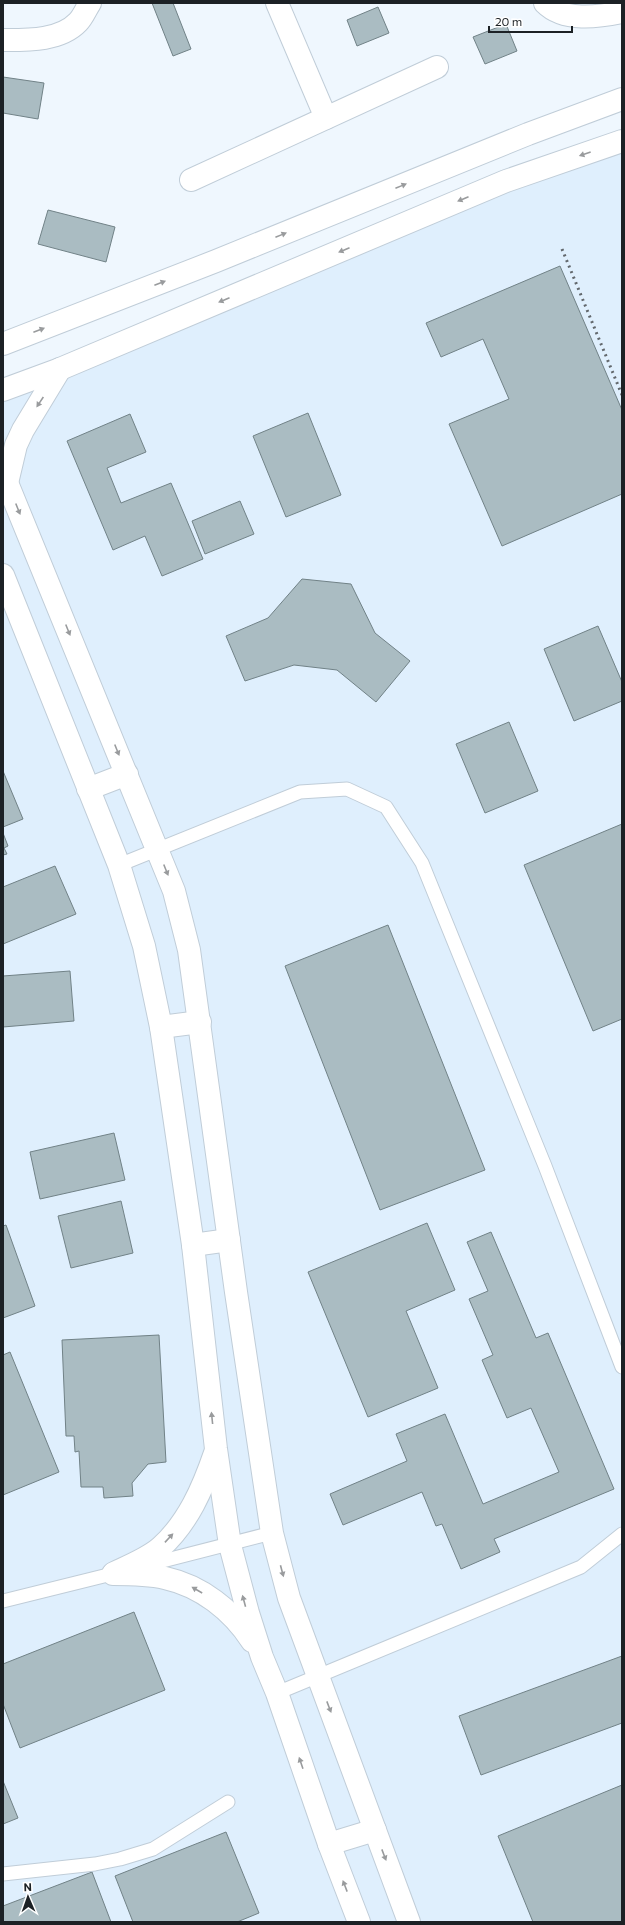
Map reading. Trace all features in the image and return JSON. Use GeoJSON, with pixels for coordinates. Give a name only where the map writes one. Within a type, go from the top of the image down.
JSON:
{"type":"FeatureCollection","features":[{"type":"Feature","properties":{"kind":"main road"},"geometry":{"type":"LineString","coordinates":[[3,40],[24,40],[56,36],[78,22],[90,3]]}},
{"type":"Feature","properties":{"kind":"main road"},"geometry":{"type":"LineString","coordinates":[[277,3],[326,118]]}},
{"type":"Feature","properties":{"kind":"main road"},"geometry":{"type":"LineString","coordinates":[[545,3],[568,15],[588,17],[622,12]]}},
{"type":"Feature","properties":{"kind":"main road"},"geometry":{"type":"LineString","coordinates":[[191,180],[437,67]]}},
{"type":"Feature","properties":{"kind":"main road"},"geometry":{"type":"LineString","coordinates":[[3,344],[216,261],[528,134],[622,99]]}},
{"type":"Feature","properties":{"kind":"main road"},"geometry":{"type":"LineString","coordinates":[[3,390],[60,369],[506,181],[622,141]]}},
{"type":"Feature","properties":{"kind":"main road"},"geometry":{"type":"LineString","coordinates":[[60,369],[23,430],[5,478],[174,891],[189,950],[200,1022],[229,1240],[272,1533],[289,1598],[409,1922]]}},
{"type":"Feature","properties":{"kind":"main road"},"geometry":{"type":"LineString","coordinates":[[3,575],[118,865],[144,946],[161,1027],[193,1245],[216,1449],[230,1545],[248,1613],[262,1657],[278,1693],[329,1844],[359,1922]]}},
{"type":"Feature","properties":{"kind":"main road"},"geometry":{"type":"LineString","coordinates":[[88,789],[126,774]]}},
{"type":"Feature","properties":{"kind":"main road"},"geometry":{"type":"LineString","coordinates":[[161,1027],[200,1022]]}},
{"type":"Feature","properties":{"kind":"main road"},"geometry":{"type":"LineString","coordinates":[[193,1245],[229,1240]]}},
{"type":"Feature","properties":{"kind":"main road"},"geometry":{"type":"LineString","coordinates":[[113,1574],[139,1561],[159,1548],[178,1528],[194,1504],[206,1479],[216,1449]]}},
{"type":"Feature","properties":{"kind":"main road"},"geometry":{"type":"LineString","coordinates":[[113,1574],[165,1578],[194,1588],[222,1606],[245,1630],[262,1657]]}},
{"type":"Feature","properties":{"kind":"main road"},"geometry":{"type":"LineString","coordinates":[[329,1844],[375,1830]]}},
{"type":"Feature","properties":{"kind":"lane"},"geometry":{"type":"LineString","coordinates":[[118,865],[300,792],[347,790],[386,807],[422,863],[545,1166],[622,1366]]}},
{"type":"Feature","properties":{"kind":"lane"},"geometry":{"type":"LineString","coordinates":[[3,1601],[230,1545],[272,1533]]}},
{"type":"Feature","properties":{"kind":"lane"},"geometry":{"type":"LineString","coordinates":[[278,1693],[581,1567],[622,1534]]}},
{"type":"Feature","properties":{"kind":"lane"},"geometry":{"type":"LineString","coordinates":[[3,1874],[95,1864],[120,1859],[153,1849],[228,1802]]}},
{"type":"Feature","properties":{"kind":"shaded area"},"geometry":{"type":"Polygon","coordinates":[[[622,141],[622,1922],[3,1922],[3,390],[622,141]]]}},
{"type":"Feature","properties":{"kind":"building"},"geometry":{"type":"Polygon","coordinates":[[[152,3],[173,3],[191,49],[173,56],[152,3]]]}},
{"type":"Feature","properties":{"kind":"building"},"geometry":{"type":"Polygon","coordinates":[[[378,7],[389,33],[357,46],[347,20],[378,7]]]}},
{"type":"Feature","properties":{"kind":"building"},"geometry":{"type":"Polygon","coordinates":[[[506,24],[517,51],[485,64],[473,37],[506,24]]]}},
{"type":"Feature","properties":{"kind":"building"},"geometry":{"type":"Polygon","coordinates":[[[3,77],[44,83],[38,119],[3,113],[3,77]]]}},
{"type":"Feature","properties":{"kind":"building"},"geometry":{"type":"Polygon","coordinates":[[[48,210],[115,227],[106,262],[38,244],[48,210]]]}},
{"type":"Feature","properties":{"kind":"building"},"geometry":{"type":"Polygon","coordinates":[[[560,266],[622,410],[622,494],[502,546],[449,424],[509,399],[483,339],[441,357],[426,323],[560,266]]]}},
{"type":"Feature","properties":{"kind":"building"},"geometry":{"type":"Polygon","coordinates":[[[308,413],[341,495],[286,517],[253,436],[308,413]]]}},
{"type":"Feature","properties":{"kind":"building"},"geometry":{"type":"Polygon","coordinates":[[[130,414],[146,452],[107,468],[121,503],[171,483],[203,559],[162,576],[145,536],[113,550],[67,441],[130,414]]]}},
{"type":"Feature","properties":{"kind":"building"},"geometry":{"type":"Polygon","coordinates":[[[240,501],[254,534],[205,554],[192,521],[240,501]]]}},
{"type":"Feature","properties":{"kind":"building"},"geometry":{"type":"Polygon","coordinates":[[[302,579],[351,584],[375,633],[410,661],[376,702],[337,670],[294,665],[245,681],[226,636],[268,618],[302,579]]]}},
{"type":"Feature","properties":{"kind":"building"},"geometry":{"type":"Polygon","coordinates":[[[598,626],[622,682],[622,701],[574,721],[544,649],[598,626]]]}},
{"type":"Feature","properties":{"kind":"building"},"geometry":{"type":"Polygon","coordinates":[[[509,722],[538,791],[485,813],[456,744],[509,722]]]}},
{"type":"Feature","properties":{"kind":"building"},"geometry":{"type":"Polygon","coordinates":[[[3,771],[23,819],[3,827],[3,771]]]}},
{"type":"Feature","properties":{"kind":"building"},"geometry":{"type":"Polygon","coordinates":[[[622,824],[622,1019],[593,1031],[524,865],[622,824]]]}},
{"type":"Feature","properties":{"kind":"building"},"geometry":{"type":"Polygon","coordinates":[[[3,833],[8,846],[4,848],[7,854],[3,855],[3,833]]]}},
{"type":"Feature","properties":{"kind":"building"},"geometry":{"type":"Polygon","coordinates":[[[55,866],[76,914],[3,944],[3,887],[55,866]]]}},
{"type":"Feature","properties":{"kind":"building"},"geometry":{"type":"Polygon","coordinates":[[[388,925],[485,1170],[380,1210],[285,966],[388,925]]]}},
{"type":"Feature","properties":{"kind":"building"},"geometry":{"type":"Polygon","coordinates":[[[70,971],[74,1021],[3,1027],[3,976],[70,971]]]}},
{"type":"Feature","properties":{"kind":"building"},"geometry":{"type":"Polygon","coordinates":[[[114,1133],[125,1180],[40,1199],[30,1152],[114,1133]]]}},
{"type":"Feature","properties":{"kind":"building"},"geometry":{"type":"Polygon","coordinates":[[[121,1201],[133,1253],[71,1268],[58,1216],[121,1201]]]}},
{"type":"Feature","properties":{"kind":"building"},"geometry":{"type":"Polygon","coordinates":[[[427,1223],[455,1290],[406,1311],[438,1388],[368,1417],[308,1272],[427,1223]]]}},
{"type":"Feature","properties":{"kind":"building"},"geometry":{"type":"Polygon","coordinates":[[[6,1225],[35,1306],[3,1318],[3,1226],[6,1225]]]}},
{"type":"Feature","properties":{"kind":"building"},"geometry":{"type":"Polygon","coordinates":[[[491,1232],[536,1338],[548,1333],[614,1489],[494,1539],[500,1552],[461,1569],[442,1524],[436,1526],[422,1492],[343,1525],[330,1494],[407,1461],[396,1434],[445,1414],[483,1504],[559,1472],[531,1408],[507,1418],[482,1360],[493,1355],[469,1299],[488,1291],[467,1242],[491,1232]]]}},
{"type":"Feature","properties":{"kind":"building"},"geometry":{"type":"Polygon","coordinates":[[[159,1335],[166,1462],[148,1464],[132,1483],[133,1496],[104,1498],[103,1487],[81,1487],[79,1451],[75,1452],[74,1436],[66,1436],[62,1340],[159,1335]]]}},
{"type":"Feature","properties":{"kind":"building"},"geometry":{"type":"Polygon","coordinates":[[[10,1352],[59,1472],[3,1495],[3,1355],[10,1352]]]}},
{"type":"Feature","properties":{"kind":"building"},"geometry":{"type":"Polygon","coordinates":[[[134,1612],[165,1690],[20,1748],[3,1704],[3,1664],[134,1612]]]}},
{"type":"Feature","properties":{"kind":"building"},"geometry":{"type":"Polygon","coordinates":[[[622,1656],[622,1723],[481,1775],[459,1716],[622,1656]]]}},
{"type":"Feature","properties":{"kind":"building"},"geometry":{"type":"Polygon","coordinates":[[[3,1781],[18,1818],[3,1824],[3,1781]]]}},
{"type":"Feature","properties":{"kind":"building"},"geometry":{"type":"Polygon","coordinates":[[[622,1785],[622,1922],[533,1922],[498,1836],[622,1785]]]}},
{"type":"Feature","properties":{"kind":"building"},"geometry":{"type":"Polygon","coordinates":[[[226,1832],[259,1913],[237,1922],[133,1922],[115,1876],[226,1832]]]}},
{"type":"Feature","properties":{"kind":"building"},"geometry":{"type":"Polygon","coordinates":[[[92,1872],[111,1922],[3,1922],[3,1906],[92,1872]]]}},
{"type":"Feature","properties":{"kind":"railway"},"geometry":{"type":"LineString","coordinates":[[562,249],[622,395]]}}]}
